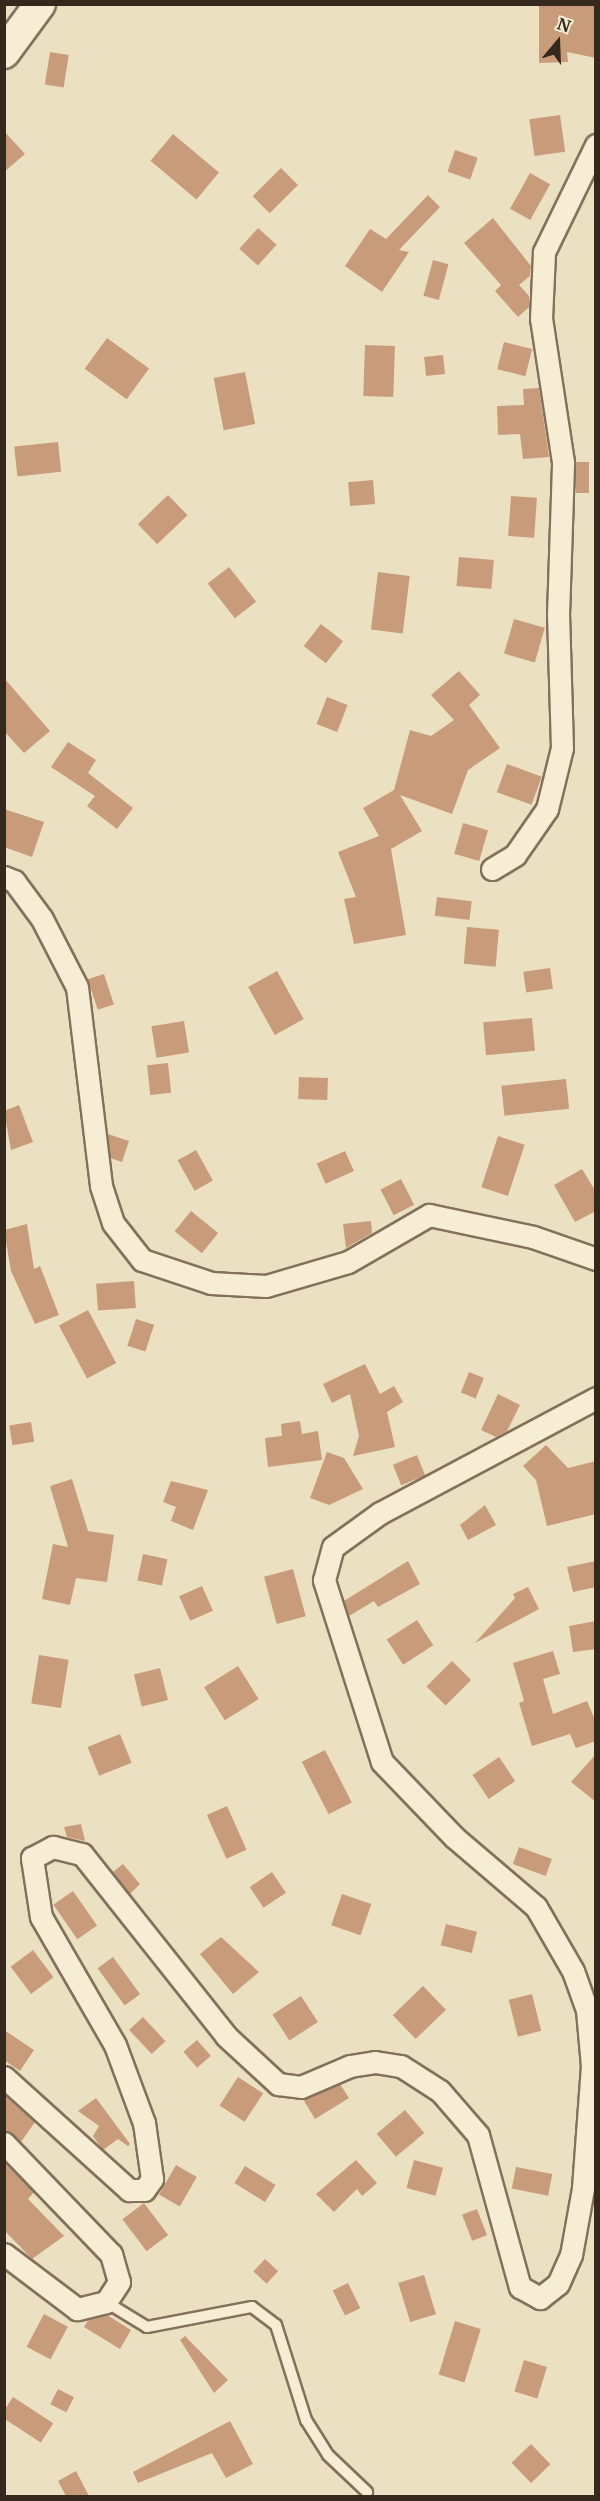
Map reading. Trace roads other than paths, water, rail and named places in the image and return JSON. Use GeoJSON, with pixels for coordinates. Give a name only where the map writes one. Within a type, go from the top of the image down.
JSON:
{"type":"FeatureCollection","features":[{"type":"Feature","properties":{"kind":"street"},"geometry":{"type":"LineString","coordinates":[[4,53],[40,4]]}},
{"type":"Feature","properties":{"kind":"street"},"geometry":{"type":"LineString","coordinates":[[492,869],[515,855],[547,809],[562,748],[558,615],[563,462],[541,320],[543,252],[596,145]]}},
{"type":"Feature","properties":{"kind":"street"},"geometry":{"type":"LineString","coordinates":[[4,877],[14,881],[42,919],[77,987],[101,1186],[113,1223],[142,1260],[211,1283],[266,1286],[348,1262],[429,1215],[533,1237],[596,1259]]}},
{"type":"Feature","properties":{"kind":"street"},"geometry":{"type":"LineString","coordinates":[[4,2077],[129,2190],[144,2190],[152,2179],[144,2123],[115,2045],[41,1917],[32,1858],[53,1847],[82,1854],[226,2036],[278,2084],[301,2087],[350,2066],[375,2062],[401,2066],[440,2091],[478,2135],[520,2287],[540,2298],[558,2283],[571,2255],[584,2188],[592,2066],[587,2010],[573,1971],[536,1907],[454,1837],[382,1762],[324,1580],[333,1547],[380,1513],[596,1398]]}},
{"type":"Feature","properties":{"kind":"street"},"geometry":{"type":"LineString","coordinates":[[4,2143],[111,2254],[119,2282],[106,2302],[77,2309],[4,2254]]}},
{"type":"Feature","properties":{"kind":"lane"},"geometry":{"type":"LineString","coordinates":[[106,2302],[147,2327],[252,2307],[276,2325],[306,2420],[322,2446],[367,2492]]}}]}
